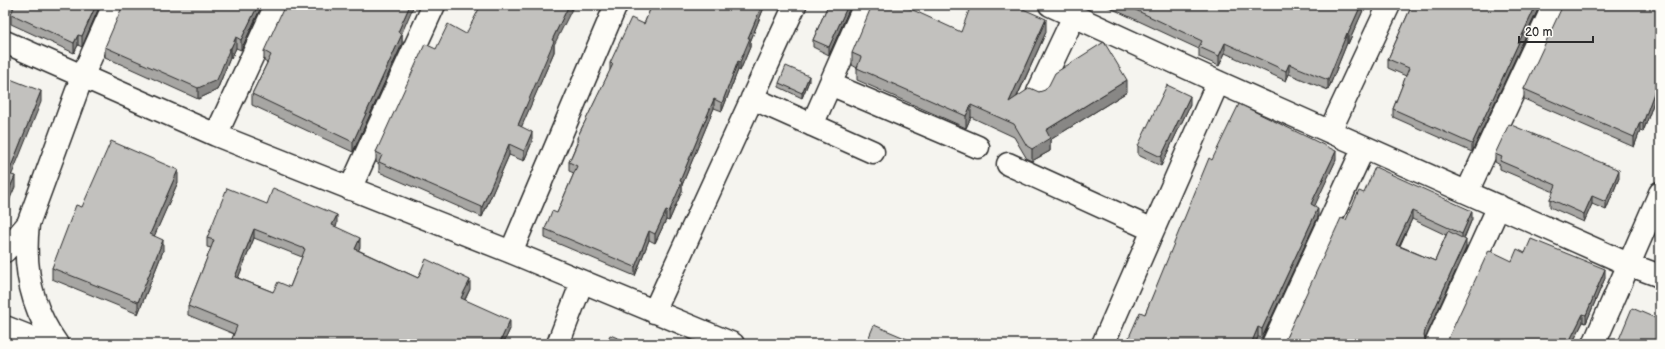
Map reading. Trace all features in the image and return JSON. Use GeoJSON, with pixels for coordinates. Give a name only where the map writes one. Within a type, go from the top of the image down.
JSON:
{"type":"FeatureCollection","features":[{"type":"Feature","properties":{"kind":"street"},"geometry":{"type":"LineString","coordinates":[[57,344],[40,317],[33,299],[29,280],[26,243],[28,224],[82,77],[114,5]]}},
{"type":"Feature","properties":{"kind":"street"},"geometry":{"type":"LineString","coordinates":[[216,135],[276,5]]}},
{"type":"Feature","properties":{"kind":"street"},"geometry":{"type":"LineString","coordinates":[[350,189],[434,5]]}},
{"type":"Feature","properties":{"kind":"street"},"geometry":{"type":"LineString","coordinates":[[511,252],[616,5]]}},
{"type":"Feature","properties":{"kind":"street"},"geometry":{"type":"LineString","coordinates":[[654,312],[794,5]]}},
{"type":"Feature","properties":{"kind":"street"},"geometry":{"type":"LineString","coordinates":[[812,125],[865,5]]}},
{"type":"Feature","properties":{"kind":"street"},"geometry":{"type":"LineString","coordinates":[[1050,5],[1364,147],[1628,264],[1660,276]]}},
{"type":"Feature","properties":{"kind":"street"},"geometry":{"type":"LineString","coordinates":[[1330,131],[1389,5]]}},
{"type":"Feature","properties":{"kind":"street"},"geometry":{"type":"LineString","coordinates":[[1468,192],[1554,5]]}},
{"type":"Feature","properties":{"kind":"street"},"geometry":{"type":"LineString","coordinates":[[1038,92],[1074,16]]}},
{"type":"Feature","properties":{"kind":"street"},"geometry":{"type":"LineString","coordinates":[[5,42],[216,135],[511,252],[732,344]]}},
{"type":"Feature","properties":{"kind":"street"},"geometry":{"type":"LineString","coordinates":[[1103,344],[1218,82]]}},
{"type":"Feature","properties":{"kind":"street"},"geometry":{"type":"LineString","coordinates":[[830,84],[978,147]]}},
{"type":"Feature","properties":{"kind":"street"},"geometry":{"type":"LineString","coordinates":[[752,98],[872,152]]}},
{"type":"Feature","properties":{"kind":"street"},"geometry":{"type":"LineString","coordinates":[[1273,344],[1364,147]]}},
{"type":"Feature","properties":{"kind":"street"},"geometry":{"type":"LineString","coordinates":[[1008,164],[1153,230]]}},
{"type":"Feature","properties":{"kind":"street"},"geometry":{"type":"LineString","coordinates":[[1594,344],[1660,193]]}},
{"type":"Feature","properties":{"kind":"street"},"geometry":{"type":"LineString","coordinates":[[1436,344],[1499,206]]}},
{"type":"Feature","properties":{"kind":"street"},"geometry":{"type":"LineString","coordinates":[[5,251],[28,224]]}},
{"type":"Feature","properties":{"kind":"street"},"geometry":{"type":"LineString","coordinates":[[558,344],[582,282]]}},
{"type":"Feature","properties":{"kind":"street"},"geometry":{"type":"LineString","coordinates":[[5,327],[48,344]]}},
{"type":"Feature","properties":{"kind":"building"},"geometry":{"type":"Polygon","coordinates":[[[15,5],[96,5],[82,36],[78,35],[74,43],[11,14],[15,5]]]}},
{"type":"Feature","properties":{"kind":"building"},"geometry":{"type":"Polygon","coordinates":[[[123,5],[258,5],[241,40],[236,37],[217,80],[198,88],[105,47],[123,5]]]}},
{"type":"Feature","properties":{"kind":"building"},"geometry":{"type":"Polygon","coordinates":[[[285,5],[410,5],[398,32],[402,34],[353,142],[252,94],[271,55],[264,51],[285,5]]]}},
{"type":"Feature","properties":{"kind":"building"},"geometry":{"type":"Polygon","coordinates":[[[481,5],[569,5],[552,40],[554,41],[518,125],[532,132],[524,151],[509,144],[482,207],[379,162],[382,155],[376,152],[425,44],[436,49],[448,24],[466,34],[481,5]]]}},
{"type":"Feature","properties":{"kind":"building"},"geometry":{"type":"Polygon","coordinates":[[[652,5],[762,5],[748,38],[750,38],[740,62],[738,61],[722,103],[714,99],[680,181],[682,182],[669,212],[666,211],[655,234],[649,231],[635,267],[545,229],[552,211],[557,213],[577,166],[569,162],[579,139],[577,138],[613,64],[610,63],[631,18],[644,24],[652,5]]]}},
{"type":"Feature","properties":{"kind":"building"},"geometry":{"type":"Polygon","coordinates":[[[828,5],[848,5],[829,47],[813,40],[828,5]]]}},
{"type":"Feature","properties":{"kind":"building"},"geometry":{"type":"Polygon","coordinates":[[[872,5],[902,5],[961,32],[971,5],[1014,5],[1046,19],[1009,102],[1030,88],[1039,92],[1045,90],[1055,73],[1104,42],[1127,80],[1046,130],[1050,138],[1032,149],[1027,146],[1014,124],[971,105],[966,116],[857,68],[861,57],[852,53],[872,5]]]}},
{"type":"Feature","properties":{"kind":"building"},"geometry":{"type":"Polygon","coordinates":[[[1125,5],[1361,5],[1348,34],[1347,33],[1328,80],[1289,64],[1286,71],[1225,43],[1219,56],[1199,47],[1202,41],[1125,5]]]}},
{"type":"Feature","properties":{"kind":"building"},"geometry":{"type":"Polygon","coordinates":[[[1412,5],[1536,5],[1472,144],[1393,109],[1409,68],[1388,59],[1412,5]]]}},
{"type":"Feature","properties":{"kind":"building"},"geometry":{"type":"Polygon","coordinates":[[[1563,5],[1660,5],[1660,92],[1655,90],[1643,123],[1640,122],[1634,137],[1524,89],[1563,5]]]}},
{"type":"Feature","properties":{"kind":"building"},"geometry":{"type":"Polygon","coordinates":[[[786,66],[809,76],[802,93],[779,83],[786,66]]]}},
{"type":"Feature","properties":{"kind":"building"},"geometry":{"type":"Polygon","coordinates":[[[5,77],[41,91],[8,174],[15,176],[5,199],[5,77]]]}},
{"type":"Feature","properties":{"kind":"building"},"geometry":{"type":"Polygon","coordinates":[[[1167,85],[1190,96],[1161,157],[1138,146],[1167,85]]]}},
{"type":"Feature","properties":{"kind":"building"},"geometry":{"type":"Polygon","coordinates":[[[1239,104],[1336,151],[1311,204],[1318,208],[1262,329],[1258,327],[1251,344],[1126,344],[1140,312],[1145,314],[1209,158],[1212,160],[1239,104]]]}},
{"type":"Feature","properties":{"kind":"building"},"geometry":{"type":"Polygon","coordinates":[[[1509,124],[1619,170],[1606,202],[1592,196],[1584,214],[1550,199],[1556,185],[1500,161],[1502,157],[1495,154],[1509,124]]]}},
{"type":"Feature","properties":{"kind":"building"},"geometry":{"type":"Polygon","coordinates":[[[111,141],[178,170],[150,234],[163,240],[138,302],[52,268],[76,205],[82,207],[111,141]]]}},
{"type":"Feature","properties":{"kind":"building"},"geometry":{"type":"Polygon","coordinates":[[[1375,167],[1472,211],[1462,234],[1412,211],[1396,245],[1435,261],[1448,231],[1466,240],[1425,330],[1424,336],[1427,344],[1292,344],[1285,340],[1341,218],[1346,220],[1359,191],[1364,193],[1375,167]]]}},
{"type":"Feature","properties":{"kind":"building"},"geometry":{"type":"Polygon","coordinates":[[[227,188],[267,204],[273,188],[337,215],[332,225],[360,238],[355,249],[418,278],[426,259],[470,280],[461,298],[510,320],[499,344],[230,344],[237,326],[188,306],[214,240],[207,238],[227,188]],[[254,229],[235,277],[273,292],[278,282],[290,287],[305,249],[254,229]]]}},
{"type":"Feature","properties":{"kind":"building"},"geometry":{"type":"Polygon","coordinates":[[[1531,239],[1605,269],[1586,315],[1583,314],[1568,344],[1445,344],[1489,250],[1512,261],[1517,249],[1525,253],[1531,239]]]}},
{"type":"Feature","properties":{"kind":"building"},"geometry":{"type":"Polygon","coordinates":[[[1632,308],[1660,320],[1660,344],[1617,344],[1632,308]]]}},
{"type":"Feature","properties":{"kind":"building"},"geometry":{"type":"Polygon","coordinates":[[[874,325],[907,339],[905,344],[866,344],[874,325]]]}},
{"type":"Feature","properties":{"kind":"building"},"geometry":{"type":"Polygon","coordinates":[[[610,335],[633,344],[606,344],[610,335]]]}}]}
